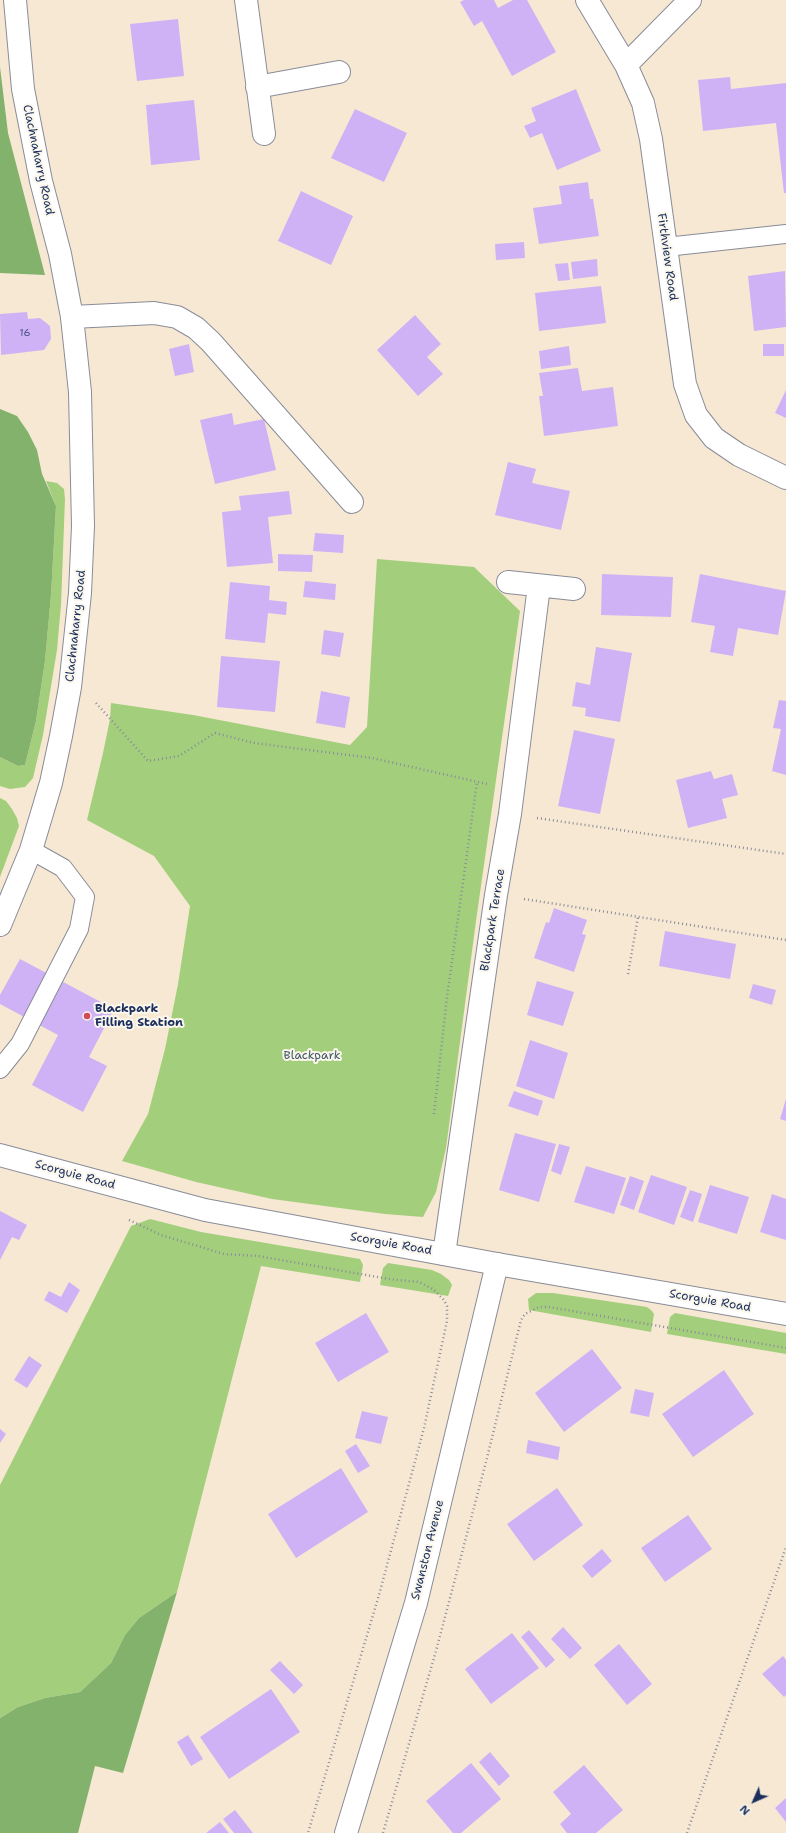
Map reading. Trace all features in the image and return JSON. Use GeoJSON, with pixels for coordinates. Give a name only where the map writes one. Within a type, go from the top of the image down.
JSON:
{"type":"FeatureCollection","features":[{"type":"Feature","properties":{"kind":"street","name":"Clachnaharry Road"},"geometry":{"type":"LineString","coordinates":[[0,925],[31,850],[51,783],[61,736],[71,676],[80,593],[83,526],[80,392],[72,318],[60,254],[41,181],[25,97],[14,0]]}},
{"type":"Feature","properties":{"kind":"street"},"geometry":{"type":"LineString","coordinates":[[246,0],[264,134]]}},
{"type":"Feature","properties":{"kind":"street","name":"Firthview Road"},"geometry":{"type":"LineString","coordinates":[[587,0],[626,65],[643,103],[651,139],[685,384],[696,415],[714,438],[739,455],[786,478]]}},
{"type":"Feature","properties":{"kind":"street"},"geometry":{"type":"LineString","coordinates":[[626,65],[690,0]]}},
{"type":"Feature","properties":{"kind":"street"},"geometry":{"type":"LineString","coordinates":[[257,87],[339,72]]}},
{"type":"Feature","properties":{"kind":"street"},"geometry":{"type":"LineString","coordinates":[[72,318],[154,313],[177,318],[196,328],[211,342],[352,502]]}},
{"type":"Feature","properties":{"kind":"street"},"geometry":{"type":"LineString","coordinates":[[508,582],[574,589]]}},
{"type":"Feature","properties":{"kind":"street","name":"Blackpark Terrace"},"geometry":{"type":"LineString","coordinates":[[444,1254],[496,894],[510,814],[539,586]]}},
{"type":"Feature","properties":{"kind":"street","name":"Scorguie Road"},"geometry":{"type":"LineString","coordinates":[[0,1156],[205,1210],[497,1264],[786,1314]]}},
{"type":"Feature","properties":{"kind":"street","name":"Swanston Avenue"},"geometry":{"type":"LineString","coordinates":[[346,1833],[416,1603],[497,1264]]}},
{"type":"Feature","properties":{"kind":"lane"},"geometry":{"type":"LineString","coordinates":[[666,247],[786,234]]}},
{"type":"Feature","properties":{"kind":"lane"},"geometry":{"type":"LineString","coordinates":[[0,1069],[20,1044],[79,929],[85,897],[63,868],[31,850]]}},
{"type":"Feature","properties":{"kind":"path"},"geometry":{"type":"LineString","coordinates":[[71,676],[148,761],[179,756],[215,733],[254,742],[372,758],[477,782],[513,788]]}},
{"type":"Feature","properties":{"kind":"path"},"geometry":{"type":"LineString","coordinates":[[434,1116],[447,997],[477,782]]}},
{"type":"Feature","properties":{"kind":"path"},"geometry":{"type":"LineString","coordinates":[[510,814],[786,854]]}},
{"type":"Feature","properties":{"kind":"path"},"geometry":{"type":"LineString","coordinates":[[496,894],[786,940]]}},
{"type":"Feature","properties":{"kind":"path"},"geometry":{"type":"LineString","coordinates":[[628,974],[638,917]]}},
{"type":"Feature","properties":{"kind":"path"},"geometry":{"type":"LineString","coordinates":[[123,1218],[161,1235],[224,1254],[258,1256],[389,1279],[419,1282],[433,1289],[444,1300],[447,1306],[447,1321],[422,1436],[379,1595],[308,1833]]}},
{"type":"Feature","properties":{"kind":"path"},"geometry":{"type":"LineString","coordinates":[[383,1833],[436,1651],[486,1462],[521,1320],[524,1314],[539,1307],[549,1307],[786,1348]]}},
{"type":"Feature","properties":{"kind":"path"},"geometry":{"type":"LineString","coordinates":[[687,1833],[786,1547]]}},
{"type":"Feature","properties":{"kind":"green space"},"geometry":{"type":"Polygon","coordinates":[[[0,67],[8,133],[45,275],[0,273],[0,67]]]}},
{"type":"Feature","properties":{"kind":"green space"},"geometry":{"type":"Polygon","coordinates":[[[0,409],[17,416],[28,432],[37,450],[42,474],[56,506],[51,595],[45,661],[36,721],[25,765],[18,766],[0,757],[0,409]]]}},
{"type":"Feature","properties":{"kind":"green space"},"geometry":{"type":"Polygon","coordinates":[[[46,481],[57,483],[64,489],[65,499],[61,605],[57,650],[43,735],[33,778],[25,787],[10,789],[0,786],[0,757],[18,766],[25,765],[36,721],[45,661],[51,595],[56,506],[46,481]]]}},
{"type":"Feature","properties":{"kind":"green space","name":"Blackpark"},"geometry":{"type":"Polygon","coordinates":[[[377,559],[474,567],[520,611],[476,921],[446,1148],[436,1192],[423,1217],[385,1214],[272,1199],[196,1182],[122,1161],[148,1114],[165,1049],[178,984],[190,906],[154,856],[87,820],[110,719],[111,703],[193,715],[350,745],[367,727],[377,559]]]}},
{"type":"Feature","properties":{"kind":"green space"},"geometry":{"type":"Polygon","coordinates":[[[0,798],[6,801],[12,809],[19,826],[0,877],[0,798]]]}},
{"type":"Feature","properties":{"kind":"green space"},"geometry":{"type":"Polygon","coordinates":[[[150,1219],[201,1232],[360,1259],[363,1265],[360,1282],[261,1266],[177,1592],[139,1618],[125,1635],[111,1663],[80,1692],[45,1698],[18,1707],[0,1718],[0,1485],[131,1226],[150,1219]]]}},
{"type":"Feature","properties":{"kind":"green space"},"geometry":{"type":"Polygon","coordinates":[[[388,1263],[432,1270],[441,1274],[449,1280],[452,1285],[448,1296],[380,1285],[383,1268],[388,1263]]]}},
{"type":"Feature","properties":{"kind":"green space"},"geometry":{"type":"Polygon","coordinates":[[[536,1293],[553,1293],[647,1307],[654,1314],[651,1332],[529,1310],[528,1299],[536,1293]]]}},
{"type":"Feature","properties":{"kind":"green space"},"geometry":{"type":"Polygon","coordinates":[[[675,1313],[786,1333],[786,1354],[667,1334],[670,1317],[675,1313]]]}},
{"type":"Feature","properties":{"kind":"green space"},"geometry":{"type":"Polygon","coordinates":[[[177,1592],[123,1773],[95,1766],[78,1833],[0,1833],[0,1718],[18,1707],[45,1698],[80,1692],[111,1663],[125,1635],[139,1618],[177,1592]]]}},
{"type":"Feature","properties":{"kind":"building"},"geometry":{"type":"Polygon","coordinates":[[[464,0],[494,0],[498,8],[513,0],[527,0],[556,52],[512,76],[482,21],[474,26],[460,2],[464,0]]]}},
{"type":"Feature","properties":{"kind":"building"},"geometry":{"type":"Polygon","coordinates":[[[178,19],[184,76],[137,81],[130,24],[178,19]]]}},
{"type":"Feature","properties":{"kind":"building"},"geometry":{"type":"Polygon","coordinates":[[[730,77],[731,89],[786,83],[786,193],[784,193],[776,123],[703,131],[698,80],[730,77]]]}},
{"type":"Feature","properties":{"kind":"building"},"geometry":{"type":"Polygon","coordinates":[[[576,89],[601,151],[557,170],[542,133],[530,138],[524,126],[536,121],[531,108],[576,89]]]}},
{"type":"Feature","properties":{"kind":"building"},"geometry":{"type":"Polygon","coordinates":[[[194,100],[200,160],[151,165],[146,105],[194,100]]]}},
{"type":"Feature","properties":{"kind":"building"},"geometry":{"type":"Polygon","coordinates":[[[355,109],[407,133],[384,182],[331,158],[355,109]]]}},
{"type":"Feature","properties":{"kind":"building"},"geometry":{"type":"Polygon","coordinates":[[[588,182],[590,199],[593,199],[599,236],[539,244],[533,208],[562,204],[559,186],[588,182]]]}},
{"type":"Feature","properties":{"kind":"building"},"geometry":{"type":"Polygon","coordinates":[[[301,191],[353,216],[331,265],[278,241],[301,191]]]}},
{"type":"Feature","properties":{"kind":"building"},"geometry":{"type":"Polygon","coordinates":[[[524,242],[525,258],[496,260],[495,244],[524,242]]]}},
{"type":"Feature","properties":{"kind":"building"},"geometry":{"type":"Polygon","coordinates":[[[597,259],[598,276],[573,279],[571,262],[597,259]]]}},
{"type":"Feature","properties":{"kind":"building"},"geometry":{"type":"Polygon","coordinates":[[[568,263],[570,280],[558,281],[555,264],[568,263]]]}},
{"type":"Feature","properties":{"kind":"building"},"geometry":{"type":"Polygon","coordinates":[[[785,271],[786,327],[754,331],[748,276],[785,271]]]}},
{"type":"Feature","properties":{"kind":"building"},"geometry":{"type":"Polygon","coordinates":[[[601,286],[606,323],[539,331],[535,293],[601,286]]]}},
{"type":"Feature","properties":{"kind":"building"},"geometry":{"type":"Polygon","coordinates":[[[27,312],[28,319],[40,318],[50,326],[51,339],[44,350],[1,355],[0,314],[27,312]]]}},
{"type":"Feature","properties":{"kind":"building"},"geometry":{"type":"Polygon","coordinates":[[[415,315],[441,344],[427,357],[443,374],[418,396],[377,350],[415,315]]]}},
{"type":"Feature","properties":{"kind":"building"},"geometry":{"type":"Polygon","coordinates":[[[189,344],[194,372],[175,376],[169,349],[189,344]]]}},
{"type":"Feature","properties":{"kind":"building"},"geometry":{"type":"Polygon","coordinates":[[[763,344],[784,344],[784,356],[763,356],[763,344]]]}},
{"type":"Feature","properties":{"kind":"building"},"geometry":{"type":"Polygon","coordinates":[[[569,346],[571,365],[541,369],[539,351],[569,346]]]}},
{"type":"Feature","properties":{"kind":"building"},"geometry":{"type":"Polygon","coordinates":[[[578,368],[582,391],[613,387],[618,426],[544,436],[539,396],[543,396],[539,373],[578,368]]]}},
{"type":"Feature","properties":{"kind":"building"},"geometry":{"type":"Polygon","coordinates":[[[786,390],[786,418],[775,413],[786,390]]]}},
{"type":"Feature","properties":{"kind":"building"},"geometry":{"type":"Polygon","coordinates":[[[232,413],[234,425],[264,419],[276,470],[215,484],[200,420],[232,413]]]}},
{"type":"Feature","properties":{"kind":"building"},"geometry":{"type":"Polygon","coordinates":[[[508,462],[536,469],[532,483],[570,491],[561,530],[495,515],[508,462]]]}},
{"type":"Feature","properties":{"kind":"building"},"geometry":{"type":"Polygon","coordinates":[[[289,491],[292,514],[268,517],[273,563],[227,567],[222,512],[241,510],[239,496],[289,491]]]}},
{"type":"Feature","properties":{"kind":"building"},"geometry":{"type":"Polygon","coordinates":[[[315,533],[344,535],[343,553],[313,551],[315,533]]]}},
{"type":"Feature","properties":{"kind":"building"},"geometry":{"type":"Polygon","coordinates":[[[278,554],[313,555],[312,572],[278,571],[278,554]]]}},
{"type":"Feature","properties":{"kind":"building"},"geometry":{"type":"Polygon","coordinates":[[[602,574],[673,577],[671,617],[601,615],[602,574]]]}},
{"type":"Feature","properties":{"kind":"building"},"geometry":{"type":"Polygon","coordinates":[[[700,574],[786,591],[778,635],[738,628],[733,656],[710,652],[715,626],[691,622],[700,574]]]}},
{"type":"Feature","properties":{"kind":"building"},"geometry":{"type":"Polygon","coordinates":[[[305,581],[336,584],[335,600],[303,597],[305,581]]]}},
{"type":"Feature","properties":{"kind":"building"},"geometry":{"type":"Polygon","coordinates":[[[230,582],[270,586],[269,600],[287,602],[286,615],[268,613],[265,643],[225,639],[230,582]]]}},
{"type":"Feature","properties":{"kind":"building"},"geometry":{"type":"Polygon","coordinates":[[[324,630],[344,633],[340,657],[321,654],[324,630]]]}},
{"type":"Feature","properties":{"kind":"building"},"geometry":{"type":"Polygon","coordinates":[[[596,647],[632,653],[620,722],[585,716],[586,708],[572,706],[576,682],[590,685],[596,647]]]}},
{"type":"Feature","properties":{"kind":"building"},"geometry":{"type":"Polygon","coordinates":[[[221,656],[280,661],[275,712],[217,707],[221,656]]]}},
{"type":"Feature","properties":{"kind":"building"},"geometry":{"type":"Polygon","coordinates":[[[321,691],[350,697],[345,728],[316,723],[321,691]]]}},
{"type":"Feature","properties":{"kind":"building"},"geometry":{"type":"Polygon","coordinates":[[[779,700],[786,701],[786,775],[772,771],[781,729],[773,728],[779,700]]]}},
{"type":"Feature","properties":{"kind":"building"},"geometry":{"type":"Polygon","coordinates":[[[574,730],[615,739],[600,814],[558,806],[574,730]]]}},
{"type":"Feature","properties":{"kind":"building"},"geometry":{"type":"Polygon","coordinates":[[[711,771],[714,779],[732,774],[738,795],[722,799],[727,818],[688,828],[676,780],[711,771]]]}},
{"type":"Feature","properties":{"kind":"building"},"geometry":{"type":"Polygon","coordinates":[[[554,908],[587,920],[582,934],[586,935],[574,972],[534,958],[546,922],[549,923],[554,908]]]}},
{"type":"Feature","properties":{"kind":"building"},"geometry":{"type":"Polygon","coordinates":[[[665,931],[736,944],[730,979],[659,966],[665,931]]]}},
{"type":"Feature","properties":{"kind":"building"},"geometry":{"type":"Polygon","coordinates":[[[20,959],[114,1009],[89,1057],[107,1066],[83,1112],[32,1085],[58,1035],[0,1004],[0,995],[20,959]]]}},
{"type":"Feature","properties":{"kind":"building"},"geometry":{"type":"Polygon","coordinates":[[[537,981],[574,992],[563,1026],[527,1015],[537,981]]]}},
{"type":"Feature","properties":{"kind":"building"},"geometry":{"type":"Polygon","coordinates":[[[753,984],[776,990],[772,1005],[749,998],[753,984]]]}},
{"type":"Feature","properties":{"kind":"building"},"geometry":{"type":"Polygon","coordinates":[[[530,1040],[568,1053],[554,1099],[516,1086],[530,1040]]]}},
{"type":"Feature","properties":{"kind":"building"},"geometry":{"type":"Polygon","coordinates":[[[514,1091],[543,1101],[538,1116],[508,1106],[514,1091]]]}},
{"type":"Feature","properties":{"kind":"building"},"geometry":{"type":"Polygon","coordinates":[[[786,1099],[786,1121],[780,1119],[786,1099]]]}},
{"type":"Feature","properties":{"kind":"building"},"geometry":{"type":"Polygon","coordinates":[[[515,1133],[556,1144],[539,1202],[499,1190],[515,1133]]]}},
{"type":"Feature","properties":{"kind":"building"},"geometry":{"type":"Polygon","coordinates":[[[559,1144],[570,1147],[561,1175],[551,1171],[559,1144]]]}},
{"type":"Feature","properties":{"kind":"building"},"geometry":{"type":"Polygon","coordinates":[[[586,1166],[626,1178],[614,1214],[574,1202],[586,1166]]]}},
{"type":"Feature","properties":{"kind":"building"},"geometry":{"type":"Polygon","coordinates":[[[651,1175],[687,1187],[674,1225],[638,1212],[651,1175]]]}},
{"type":"Feature","properties":{"kind":"building"},"geometry":{"type":"Polygon","coordinates":[[[630,1176],[644,1181],[634,1210],[620,1205],[630,1176]]]}},
{"type":"Feature","properties":{"kind":"building"},"geometry":{"type":"Polygon","coordinates":[[[710,1185],[749,1197],[737,1234],[698,1222],[710,1185]]]}},
{"type":"Feature","properties":{"kind":"building"},"geometry":{"type":"Polygon","coordinates":[[[690,1190],[702,1194],[693,1222],[680,1217],[690,1190]]]}},
{"type":"Feature","properties":{"kind":"building"},"geometry":{"type":"Polygon","coordinates":[[[772,1194],[786,1199],[786,1240],[760,1232],[772,1194]]]}},
{"type":"Feature","properties":{"kind":"building"},"geometry":{"type":"Polygon","coordinates":[[[0,1211],[27,1225],[19,1240],[12,1237],[0,1260],[0,1211]]]}},
{"type":"Feature","properties":{"kind":"building"},"geometry":{"type":"Polygon","coordinates":[[[69,1282],[80,1290],[67,1313],[44,1300],[49,1291],[61,1297],[69,1282]]]}},
{"type":"Feature","properties":{"kind":"building"},"geometry":{"type":"Polygon","coordinates":[[[366,1313],[389,1352],[338,1382],[315,1343],[366,1313]]]}},
{"type":"Feature","properties":{"kind":"building"},"geometry":{"type":"Polygon","coordinates":[[[592,1349],[622,1388],[564,1432],[535,1393],[592,1349]]]}},
{"type":"Feature","properties":{"kind":"building"},"geometry":{"type":"Polygon","coordinates":[[[29,1356],[42,1365],[27,1388],[14,1380],[29,1356]]]}},
{"type":"Feature","properties":{"kind":"building"},"geometry":{"type":"Polygon","coordinates":[[[724,1370],[754,1414],[693,1457],[662,1414],[724,1370]]]}},
{"type":"Feature","properties":{"kind":"building"},"geometry":{"type":"Polygon","coordinates":[[[635,1389],[654,1393],[649,1417],[630,1413],[635,1389]]]}},
{"type":"Feature","properties":{"kind":"building"},"geometry":{"type":"Polygon","coordinates":[[[362,1411],[388,1417],[381,1444],[355,1438],[362,1411]]]}},
{"type":"Feature","properties":{"kind":"building"},"geometry":{"type":"Polygon","coordinates":[[[0,1429],[6,1434],[0,1443],[0,1429]]]}},
{"type":"Feature","properties":{"kind":"building"},"geometry":{"type":"Polygon","coordinates":[[[528,1440],[560,1447],[558,1460],[526,1453],[528,1440]]]}},
{"type":"Feature","properties":{"kind":"building"},"geometry":{"type":"Polygon","coordinates":[[[356,1444],[370,1466],[358,1473],[345,1451],[356,1444]]]}},
{"type":"Feature","properties":{"kind":"building"},"geometry":{"type":"Polygon","coordinates":[[[341,1468],[368,1512],[296,1558],[268,1514],[341,1468]]]}},
{"type":"Feature","properties":{"kind":"building"},"geometry":{"type":"Polygon","coordinates":[[[557,1488],[583,1525],[534,1561],[507,1524],[557,1488]]]}},
{"type":"Feature","properties":{"kind":"building"},"geometry":{"type":"Polygon","coordinates":[[[688,1515],[712,1549],[665,1582],[641,1548],[688,1515]]]}},
{"type":"Feature","properties":{"kind":"building"},"geometry":{"type":"Polygon","coordinates":[[[602,1549],[612,1561],[592,1578],[582,1566],[602,1549]]]}},
{"type":"Feature","properties":{"kind":"building"},"geometry":{"type":"Polygon","coordinates":[[[563,1627],[582,1648],[570,1659],[551,1639],[563,1627]]]}},
{"type":"Feature","properties":{"kind":"building"},"geometry":{"type":"Polygon","coordinates":[[[529,1630],[555,1660],[546,1668],[521,1637],[529,1630]]]}},
{"type":"Feature","properties":{"kind":"building"},"geometry":{"type":"Polygon","coordinates":[[[512,1633],[539,1668],[491,1704],[465,1669],[512,1633]]]}},
{"type":"Feature","properties":{"kind":"building"},"geometry":{"type":"Polygon","coordinates":[[[619,1644],[652,1684],[627,1705],[594,1665],[619,1644]]]}},
{"type":"Feature","properties":{"kind":"building"},"geometry":{"type":"Polygon","coordinates":[[[783,1656],[786,1660],[786,1695],[784,1697],[762,1674],[783,1656]]]}},
{"type":"Feature","properties":{"kind":"building"},"geometry":{"type":"Polygon","coordinates":[[[280,1661],[303,1685],[294,1694],[270,1670],[280,1661]]]}},
{"type":"Feature","properties":{"kind":"building"},"geometry":{"type":"Polygon","coordinates":[[[271,1689],[300,1732],[229,1779],[200,1737],[271,1689]]]}},
{"type":"Feature","properties":{"kind":"building"},"geometry":{"type":"Polygon","coordinates":[[[188,1735],[203,1759],[191,1766],[177,1742],[188,1735]]]}},
{"type":"Feature","properties":{"kind":"building"},"geometry":{"type":"Polygon","coordinates":[[[490,1752],[510,1776],[499,1786],[479,1762],[490,1752]]]}},
{"type":"Feature","properties":{"kind":"building"},"geometry":{"type":"Polygon","coordinates":[[[471,1763],[501,1799],[461,1833],[453,1833],[426,1801],[471,1763]]]}},
{"type":"Feature","properties":{"kind":"building"},"geometry":{"type":"Polygon","coordinates":[[[584,1765],[623,1810],[596,1833],[567,1833],[560,1824],[571,1814],[553,1792],[584,1765]]]}},
{"type":"Feature","properties":{"kind":"building"},"geometry":{"type":"Polygon","coordinates":[[[786,1798],[786,1822],[775,1808],[786,1798]]]}},
{"type":"Feature","properties":{"kind":"building"},"geometry":{"type":"Polygon","coordinates":[[[235,1810],[253,1833],[234,1833],[223,1819],[235,1810]]]}},
{"type":"Feature","properties":{"kind":"building"},"geometry":{"type":"Polygon","coordinates":[[[220,1822],[229,1833],[206,1833],[220,1822]]]}},
{"type":"Feature","properties":{"kind":"place","name":"Blackpark Filling Station"},"geometry":{"type":"Point","coordinates":[87,1016]}}]}
